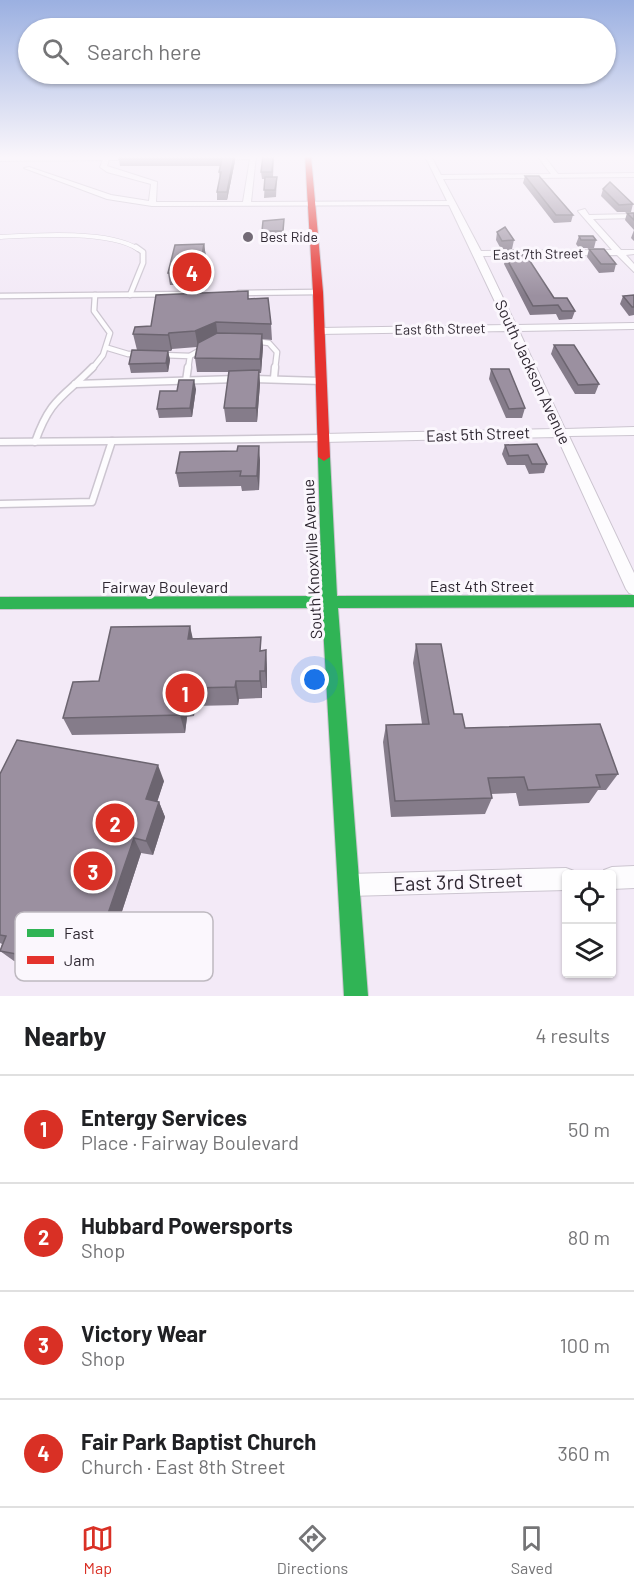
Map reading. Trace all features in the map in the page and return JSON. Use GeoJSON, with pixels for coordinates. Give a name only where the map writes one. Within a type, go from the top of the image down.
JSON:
{"type":"FeatureCollection","features":[{"type":"Feature","properties":{"kind":"main road","name":"South Knoxville Avenue"},"geometry":{"type":"LineString","coordinates":[[312,205],[318,292],[330,604],[356,996]]}},
{"type":"Feature","properties":{"kind":"main road","name":"East 4th Street"},"geometry":{"type":"LineString","coordinates":[[330,604],[634,601]]}},
{"type":"Feature","properties":{"kind":"main road","name":"Fairway Boulevard"},"geometry":{"type":"LineString","coordinates":[[0,603],[330,604]]}},
{"type":"Feature","properties":{"kind":"street"},"geometry":{"type":"LineString","coordinates":[[143,202],[312,205],[452,203]]}},
{"type":"Feature","properties":{"kind":"street","name":"South Jackson Avenue"},"geometry":{"type":"LineString","coordinates":[[452,203],[634,589]]}},
{"type":"Feature","properties":{"kind":"street"},"geometry":{"type":"LineString","coordinates":[[634,216],[584,214],[634,269]]}},
{"type":"Feature","properties":{"kind":"street","name":"East 7th Street"},"geometry":{"type":"LineString","coordinates":[[478,254],[634,252]]}},
{"type":"Feature","properties":{"kind":"street","name":"East 6th Street"},"geometry":{"type":"LineString","coordinates":[[319,331],[634,326]]}},
{"type":"Feature","properties":{"kind":"street","name":"East 5th Street"},"geometry":{"type":"LineString","coordinates":[[323,438],[634,431]]}},
{"type":"Feature","properties":{"kind":"street"},"geometry":{"type":"LineString","coordinates":[[616,878],[634,877]]}},
{"type":"Feature","properties":{"kind":"street","name":"East 3rd Street"},"geometry":{"type":"LineString","coordinates":[[349,885],[562,879]]}},
{"type":"Feature","properties":{"kind":"lane"},"geometry":{"type":"LineString","coordinates":[[0,237],[109,238],[137,246],[143,252],[143,262],[130,295]]}},
{"type":"Feature","properties":{"kind":"lane"},"geometry":{"type":"LineString","coordinates":[[232,293],[318,292]]}},
{"type":"Feature","properties":{"kind":"lane"},"geometry":{"type":"LineString","coordinates":[[0,296],[197,294]]}},
{"type":"Feature","properties":{"kind":"lane"},"geometry":{"type":"LineString","coordinates":[[35,442],[45,414],[58,397],[95,368],[108,348],[110,333],[94,315],[91,305],[95,295]]}},
{"type":"Feature","properties":{"kind":"lane"},"geometry":{"type":"LineString","coordinates":[[247,342],[269,343],[277,352],[274,378]]}},
{"type":"Feature","properties":{"kind":"lane"},"geometry":{"type":"LineString","coordinates":[[108,348],[128,354],[190,356],[209,346]]}},
{"type":"Feature","properties":{"kind":"lane"},"geometry":{"type":"LineString","coordinates":[[186,381],[190,356]]}},
{"type":"Feature","properties":{"kind":"lane"},"geometry":{"type":"LineString","coordinates":[[75,384],[274,378],[321,381]]}},
{"type":"Feature","properties":{"kind":"lane"},"geometry":{"type":"LineString","coordinates":[[0,442],[323,438]]}},
{"type":"Feature","properties":{"kind":"lane"},"geometry":{"type":"LineString","coordinates":[[0,504],[92,501],[112,441]]}},
{"type":"Feature","properties":{"kind":"building"},"geometry":{"type":"Polygon","coordinates":[[[546,202],[562,202],[573,215],[556,215],[546,202]]]}},
{"type":"Feature","properties":{"kind":"building"},"geometry":{"type":"Polygon","coordinates":[[[616,202],[633,204],[619,205],[616,202]]]}},
{"type":"Feature","properties":{"kind":"building"},"geometry":{"type":"Polygon","coordinates":[[[627,213],[634,213],[634,220],[627,213]]]}},
{"type":"Feature","properties":{"kind":"building"},"geometry":{"type":"Polygon","coordinates":[[[284,219],[283,231],[262,231],[263,221],[284,219]]]}},
{"type":"Feature","properties":{"kind":"building"},"geometry":{"type":"Polygon","coordinates":[[[505,227],[514,240],[502,241],[497,232],[505,227]]]}},
{"type":"Feature","properties":{"kind":"building"},"geometry":{"type":"Polygon","coordinates":[[[579,236],[593,236],[596,240],[581,240],[579,236]]]}},
{"type":"Feature","properties":{"kind":"building"},"geometry":{"type":"Polygon","coordinates":[[[204,244],[199,272],[168,273],[175,245],[204,244]]]}},
{"type":"Feature","properties":{"kind":"building"},"geometry":{"type":"Polygon","coordinates":[[[589,249],[604,249],[616,264],[601,264],[589,249]]]}},
{"type":"Feature","properties":{"kind":"building"},"geometry":{"type":"Polygon","coordinates":[[[508,250],[520,250],[523,255],[526,255],[554,298],[567,298],[575,311],[562,311],[558,305],[533,306],[505,256],[511,256],[508,250]]]}},
{"type":"Feature","properties":{"kind":"building"},"geometry":{"type":"Polygon","coordinates":[[[248,291],[248,299],[268,298],[271,324],[216,322],[195,331],[169,333],[168,335],[133,334],[135,327],[151,326],[156,295],[248,291]]]}},
{"type":"Feature","properties":{"kind":"building"},"geometry":{"type":"Polygon","coordinates":[[[634,295],[634,307],[632,307],[623,296],[634,295]]]}},
{"type":"Feature","properties":{"kind":"building"},"geometry":{"type":"Polygon","coordinates":[[[217,333],[262,334],[260,359],[195,358],[198,343],[217,333]]]}},
{"type":"Feature","properties":{"kind":"building"},"geometry":{"type":"Polygon","coordinates":[[[554,345],[574,345],[599,384],[578,385],[554,345]]]}},
{"type":"Feature","properties":{"kind":"building"},"geometry":{"type":"Polygon","coordinates":[[[132,350],[168,351],[166,363],[129,364],[132,350]]]}},
{"type":"Feature","properties":{"kind":"building"},"geometry":{"type":"Polygon","coordinates":[[[491,369],[509,369],[525,408],[509,409],[491,369]]]}},
{"type":"Feature","properties":{"kind":"building"},"geometry":{"type":"Polygon","coordinates":[[[259,370],[256,408],[224,408],[229,371],[259,370]]]}},
{"type":"Feature","properties":{"kind":"building"},"geometry":{"type":"Polygon","coordinates":[[[179,380],[194,380],[190,408],[157,409],[160,391],[177,391],[179,380]]]}},
{"type":"Feature","properties":{"kind":"building"},"geometry":{"type":"Polygon","coordinates":[[[537,444],[547,464],[532,464],[528,455],[509,456],[505,445],[537,444]]]}},
{"type":"Feature","properties":{"kind":"building"},"geometry":{"type":"Polygon","coordinates":[[[238,446],[259,446],[257,476],[240,476],[241,471],[176,473],[180,452],[237,451],[238,446]]]}},
{"type":"Feature","properties":{"kind":"building"},"geometry":{"type":"Polygon","coordinates":[[[190,626],[188,639],[261,637],[260,651],[266,650],[265,671],[260,671],[260,681],[236,681],[235,687],[191,688],[189,699],[182,699],[180,715],[63,718],[73,682],[99,681],[111,627],[190,626]]]}},
{"type":"Feature","properties":{"kind":"building"},"geometry":{"type":"Polygon","coordinates":[[[416,644],[441,644],[454,714],[462,714],[465,728],[600,724],[618,774],[596,775],[600,787],[528,790],[524,777],[488,778],[492,798],[395,801],[386,725],[429,724],[416,644]]]}},
{"type":"Feature","properties":{"kind":"building"},"geometry":{"type":"Polygon","coordinates":[[[17,740],[158,765],[146,799],[159,802],[146,841],[134,838],[109,912],[15,912],[15,954],[0,951],[6,936],[0,935],[0,774],[17,740]]]}},
{"type":"Feature","properties":{"kind":"traffic: fast"},"geometry":{"type":"LineString","coordinates":[[324,457],[330,604],[356,996]]}},
{"type":"Feature","properties":{"kind":"traffic: fast"},"geometry":{"type":"LineString","coordinates":[[0,603],[634,601]]}},
{"type":"Feature","properties":{"kind":"traffic: jam"},"geometry":{"type":"LineString","coordinates":[[311,202],[318,292],[324,457]]}},
{"type":"Feature","properties":{"kind":"place","name":"Best Ride"},"geometry":{"type":"Point","coordinates":[248,237]}},
{"type":"Feature","properties":{"kind":"place","name":"Fair Park Baptist Church"},"geometry":{"type":"Point","coordinates":[192,272]}},
{"type":"Feature","properties":{"kind":"place","name":"Entergy Services"},"geometry":{"type":"Point","coordinates":[185,693]}},
{"type":"Feature","properties":{"kind":"place","name":"Hubbard Powersports"},"geometry":{"type":"Point","coordinates":[115,823]}},
{"type":"Feature","properties":{"kind":"place","name":"Victory Wear"},"geometry":{"type":"Point","coordinates":[93,871]}}]}
